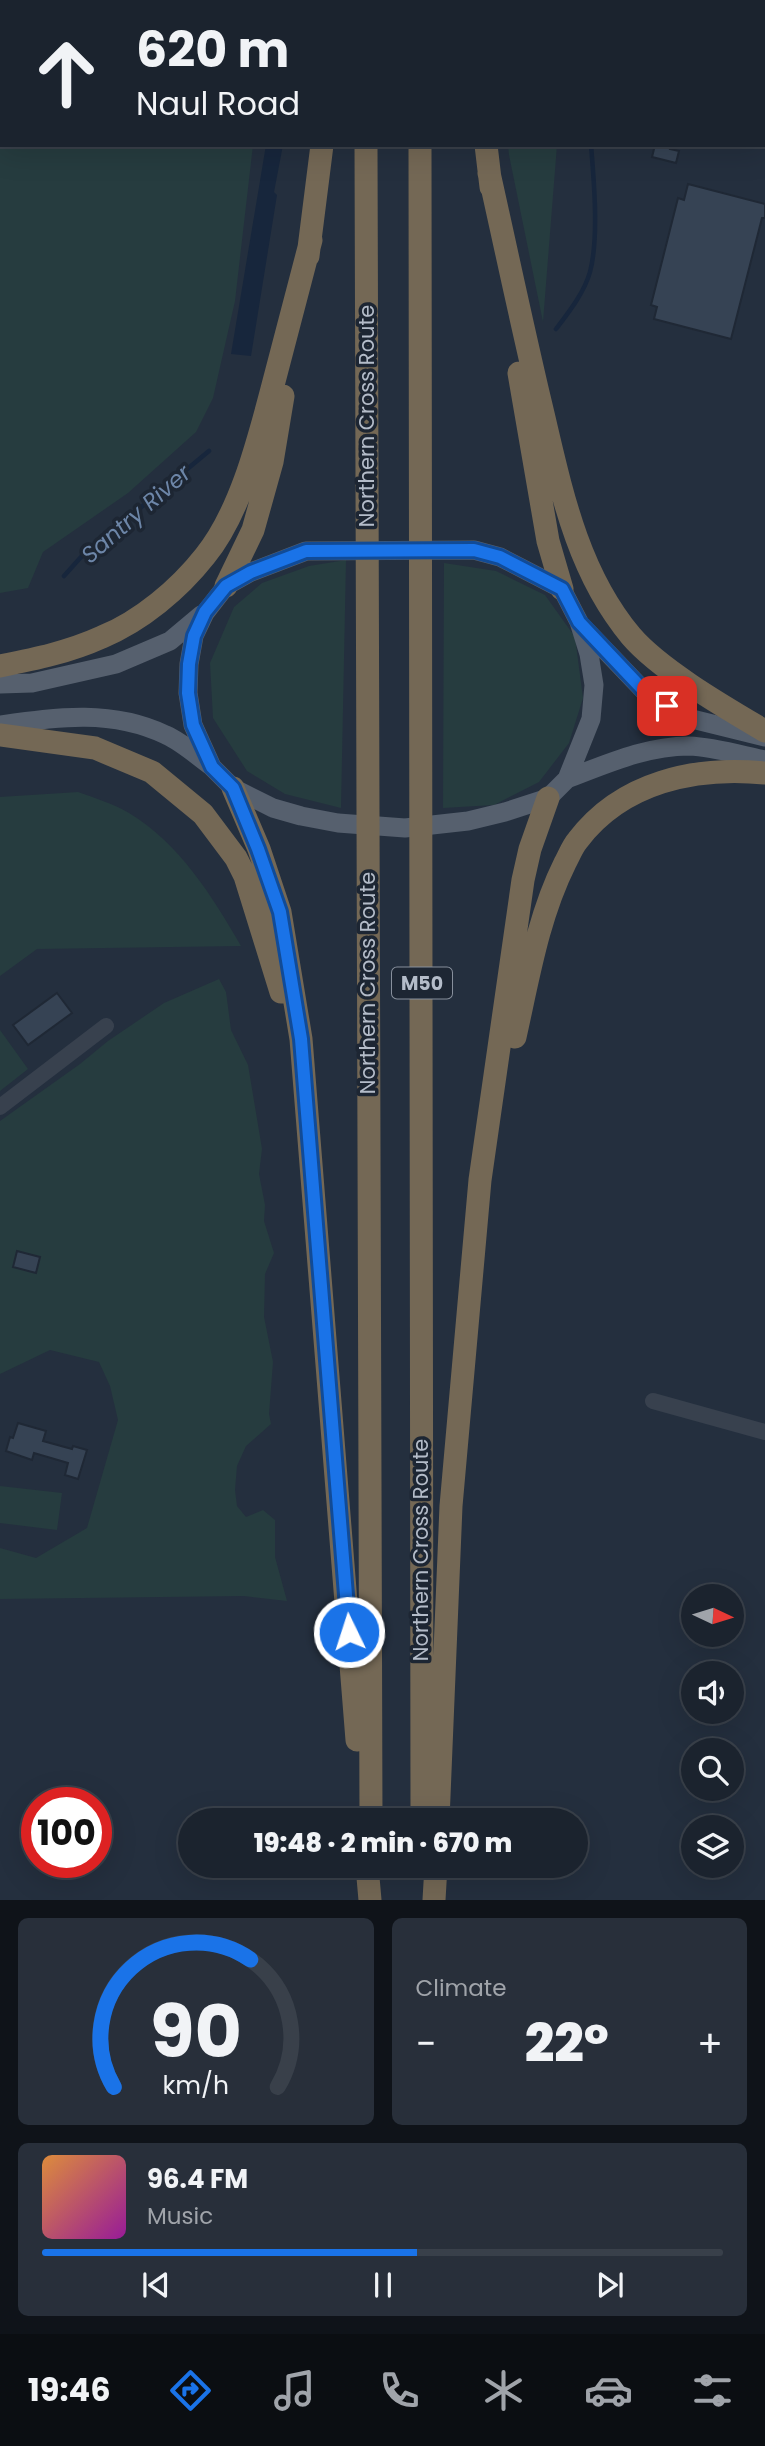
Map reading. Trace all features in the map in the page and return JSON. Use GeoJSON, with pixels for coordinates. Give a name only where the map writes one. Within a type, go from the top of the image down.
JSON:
{"type":"FeatureCollection","features":[{"type":"Feature","properties":{"kind":"highway"},"geometry":{"type":"LineString","coordinates":[[226,586],[253,530],[272,463],[311,240],[322,147]]}},
{"type":"Feature","properties":{"kind":"highway","name":"Northern Cross Route"},"geometry":{"type":"LineString","coordinates":[[366,147],[371,1808]]}},
{"type":"Feature","properties":{"kind":"highway","name":"Northern Cross Route"},"geometry":{"type":"LineString","coordinates":[[420,147],[422,1808]]}},
{"type":"Feature","properties":{"kind":"highway"},"geometry":{"type":"LineString","coordinates":[[486,147],[515,348],[546,531],[562,589]]}},
{"type":"Feature","properties":{"kind":"highway"},"geometry":{"type":"LineString","coordinates":[[489,173],[565,503],[586,565],[605,602],[633,638],[671,670],[765,731]]}},
{"type":"Feature","properties":{"kind":"highway"},"geometry":{"type":"LineString","coordinates":[[0,666],[55,655],[104,636],[148,611],[175,588],[206,555],[237,501],[262,426],[311,240]]}},
{"type":"Feature","properties":{"kind":"highway"},"geometry":{"type":"LineString","coordinates":[[0,735],[95,748],[152,772],[203,814],[236,858],[248,886],[282,994],[310,1150]]}},
{"type":"Feature","properties":{"kind":"highway"},"geometry":{"type":"LineString","coordinates":[[480,1180],[543,919],[559,876],[576,842],[596,819],[626,796],[667,779],[713,772],[765,773]]}},
{"type":"Feature","properties":{"kind":"highway"},"geometry":{"type":"LineString","coordinates":[[233,788],[280,912],[301,1039],[363,1808]]}},
{"type":"Feature","properties":{"kind":"highway"},"geometry":{"type":"LineString","coordinates":[[438,1808],[451,1506],[480,1180],[523,880],[530,849],[548,798]]}},
{"type":"Feature","properties":{"kind":"highway"},"geometry":{"type":"LineString","coordinates":[[370,1878],[371,1900]]}},
{"type":"Feature","properties":{"kind":"highway"},"geometry":{"type":"LineString","coordinates":[[422,1878],[423,1900]]}},
{"type":"Feature","properties":{"kind":"highway"},"geometry":{"type":"LineString","coordinates":[[434,1900],[435,1878]]}},
{"type":"Feature","properties":{"kind":"main road"},"geometry":{"type":"LineString","coordinates":[[0,684],[32,682],[116,664],[170,641],[205,612],[226,586],[251,572],[306,551],[474,550],[500,557],[562,589],[579,622],[589,654],[594,685],[591,719],[567,779],[548,798],[468,821],[405,828],[338,823],[273,808],[233,788],[212,767],[167,735],[118,718],[62,716],[0,724]]}},
{"type":"Feature","properties":{"kind":"main road"},"geometry":{"type":"LineString","coordinates":[[205,612],[194,636],[188,693],[193,725],[212,767]]}},
{"type":"Feature","properties":{"kind":"main road"},"geometry":{"type":"LineString","coordinates":[[579,622],[646,693],[688,718],[765,737]]}},
{"type":"Feature","properties":{"kind":"main road"},"geometry":{"type":"LineString","coordinates":[[567,779],[634,754],[672,747],[692,746],[765,760]]}},
{"type":"Feature","properties":{"kind":"street"},"geometry":{"type":"LineString","coordinates":[[0,1107],[106,1026]]}},
{"type":"Feature","properties":{"kind":"street"},"geometry":{"type":"LineString","coordinates":[[653,1401],[765,1432]]}},
{"type":"Feature","properties":{"kind":"green space"},"geometry":{"type":"Polygon","coordinates":[[[0,147],[253,147],[235,301],[213,398],[196,432],[128,493],[43,552],[28,588],[0,593],[0,147]]]}},
{"type":"Feature","properties":{"kind":"green space"},"geometry":{"type":"Polygon","coordinates":[[[508,147],[557,147],[543,322],[508,147]]]}},
{"type":"Feature","properties":{"kind":"green space"},"geometry":{"type":"Polygon","coordinates":[[[346,560],[341,808],[285,794],[247,771],[213,718],[210,663],[234,607],[262,583],[309,566],[346,560]]]}},
{"type":"Feature","properties":{"kind":"green space"},"geometry":{"type":"Polygon","coordinates":[[[444,563],[496,571],[545,595],[575,637],[583,698],[569,743],[539,782],[494,805],[443,808],[444,563]]]}},
{"type":"Feature","properties":{"kind":"green space"},"geometry":{"type":"Polygon","coordinates":[[[78,792],[123,810],[164,840],[193,872],[241,946],[37,949],[0,976],[0,797],[78,792]]]}},
{"type":"Feature","properties":{"kind":"green space"},"geometry":{"type":"Polygon","coordinates":[[[219,979],[226,992],[231,1030],[248,1065],[262,1149],[259,1174],[265,1205],[264,1221],[274,1253],[265,1274],[264,1317],[273,1362],[269,1414],[271,1424],[246,1446],[237,1466],[235,1490],[237,1506],[246,1517],[263,1510],[275,1520],[275,1557],[287,1601],[244,1596],[0,1599],[0,1548],[36,1558],[87,1528],[118,1420],[110,1386],[99,1362],[50,1350],[0,1374],[0,1121],[164,1003],[219,979]]]}},
{"type":"Feature","properties":{"kind":"green space"},"geometry":{"type":"Polygon","coordinates":[[[0,1030],[28,1069],[0,1091],[0,1030]]]}},
{"type":"Feature","properties":{"kind":"green space"},"geometry":{"type":"Polygon","coordinates":[[[0,1486],[62,1493],[57,1530],[0,1523],[0,1486]]]}},
{"type":"Feature","properties":{"kind":"water"},"geometry":{"type":"Polygon","coordinates":[[[266,147],[283,147],[251,356],[231,354],[266,147]]]}},
{"type":"Feature","properties":{"kind":"building"},"geometry":{"type":"Polygon","coordinates":[[[654,147],[670,147],[679,151],[676,163],[652,157],[654,147]]]}},
{"type":"Feature","properties":{"kind":"building"},"geometry":{"type":"Polygon","coordinates":[[[688,184],[765,204],[765,218],[762,218],[731,339],[654,319],[657,307],[651,305],[678,198],[684,200],[688,184]]]}},
{"type":"Feature","properties":{"kind":"building"},"geometry":{"type":"Polygon","coordinates":[[[57,993],[72,1013],[28,1045],[13,1025],[57,993]]]}},
{"type":"Feature","properties":{"kind":"building"},"geometry":{"type":"Polygon","coordinates":[[[17,1251],[40,1257],[36,1273],[13,1267],[17,1251]]]}},
{"type":"Feature","properties":{"kind":"building"},"geometry":{"type":"Polygon","coordinates":[[[18,1423],[46,1431],[43,1441],[87,1450],[78,1479],[65,1475],[68,1463],[34,1453],[32,1460],[6,1451],[18,1423]]]}},
{"type":"Feature","properties":{"kind":"waterway","name":"Santry River"},"geometry":{"type":"LineString","coordinates":[[556,329],[584,287],[593,258],[595,209],[591,147]]}},
{"type":"Feature","properties":{"kind":"waterway","name":"Santry River"},"geometry":{"type":"LineString","coordinates":[[64,576],[81,557],[209,451]]}},
{"type":"Feature","properties":{"kind":"route"},"geometry":{"type":"LineString","coordinates":[[349,1632],[301,1039],[280,912],[233,788],[212,767],[193,725],[188,693],[194,636],[205,612],[226,586],[251,572],[306,551],[474,550],[500,557],[562,589],[579,622],[646,693],[667,706]]}}]}
